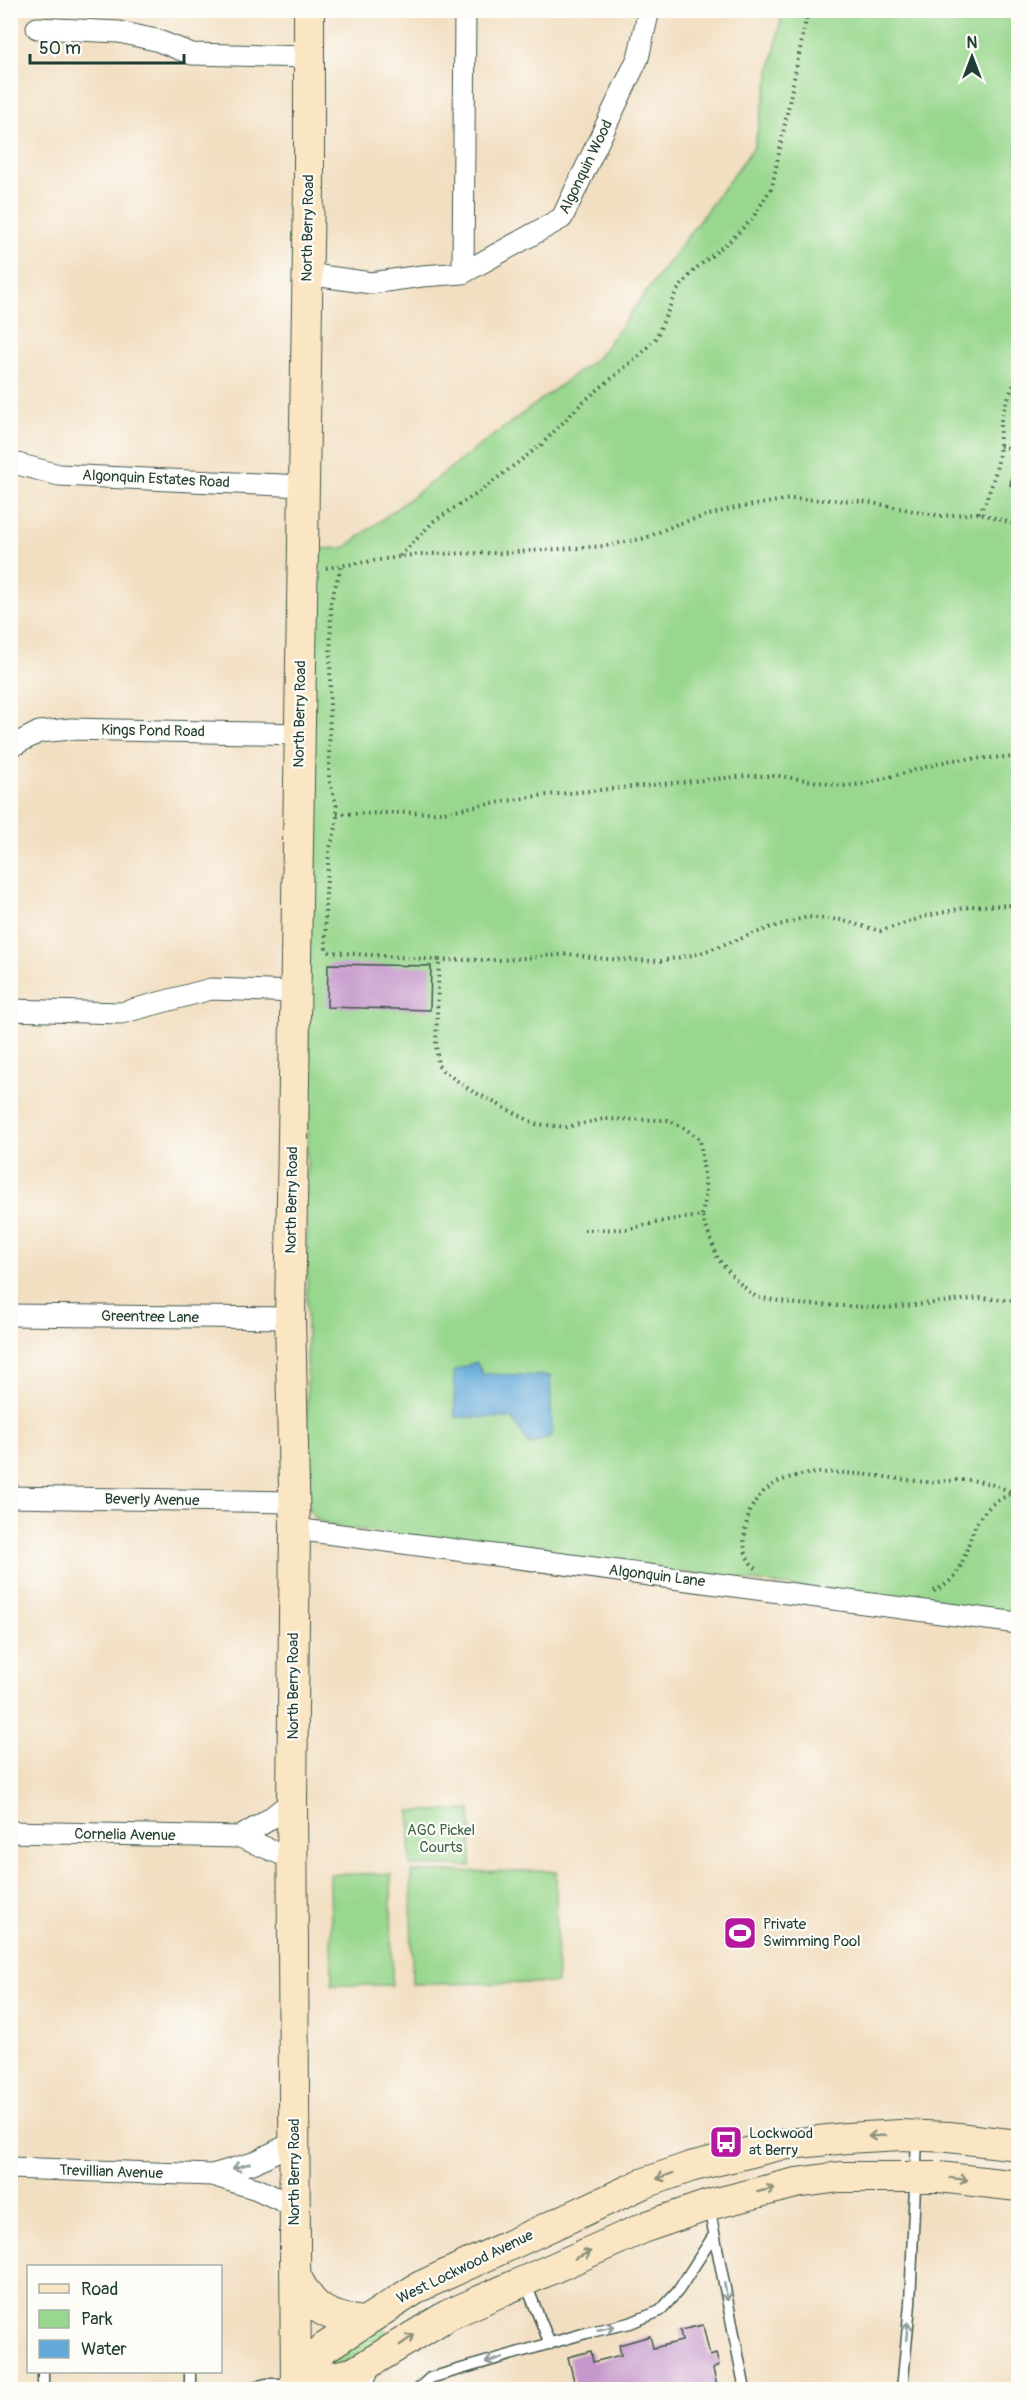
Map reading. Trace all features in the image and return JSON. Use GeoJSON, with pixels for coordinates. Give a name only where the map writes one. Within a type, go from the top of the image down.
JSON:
{"type":"FeatureCollection","features":[{"type":"Feature","properties":{"kind":"main road","name":"North Berry Road"},"geometry":{"type":"LineString","coordinates":[[296,2386],[292,1801],[294,1516],[290,1318],[304,486],[309,10]]}},
{"type":"Feature","properties":{"kind":"main road","name":"West Lockwood Avenue"},"geometry":{"type":"LineString","coordinates":[[296,2386],[324,2348],[419,2287],[642,2184],[697,2166],[780,2145],[847,2138],[917,2135],[1018,2145]]}},
{"type":"Feature","properties":{"kind":"main road"},"geometry":{"type":"LineString","coordinates":[[697,2166],[709,2205]]}},
{"type":"Feature","properties":{"kind":"main road"},"geometry":{"type":"LineString","coordinates":[[296,2386],[353,2373],[448,2315],[648,2226],[709,2205],[765,2190],[818,2180],[860,2176],[939,2177],[1018,2186]]}},
{"type":"Feature","properties":{"kind":"main road"},"geometry":{"type":"LineString","coordinates":[[510,2244],[525,2282]]}},
{"type":"Feature","properties":{"kind":"main road"},"geometry":{"type":"LineString","coordinates":[[295,2274],[306,2295],[319,2309],[338,2318],[363,2322]]}},
{"type":"Feature","properties":{"kind":"street"},"geometry":{"type":"LineString","coordinates":[[463,273],[465,10]]}},
{"type":"Feature","properties":{"kind":"street","name":"Algonquin Wood"},"geometry":{"type":"LineString","coordinates":[[307,274],[371,283],[463,273],[562,218],[638,58],[649,10]]}},
{"type":"Feature","properties":{"kind":"street"},"geometry":{"type":"LineString","coordinates":[[37,28],[119,32],[156,40],[192,54],[308,57]]}},
{"type":"Feature","properties":{"kind":"street","name":"Algonquin Estates Road"},"geometry":{"type":"LineString","coordinates":[[10,462],[59,475],[304,486]]}},
{"type":"Feature","properties":{"kind":"street","name":"Kings Pond Road"},"geometry":{"type":"LineString","coordinates":[[10,747],[39,732],[71,729],[300,734]]}},
{"type":"Feature","properties":{"kind":"street"},"geometry":{"type":"LineString","coordinates":[[10,1010],[121,1013],[211,990],[296,992]]}},
{"type":"Feature","properties":{"kind":"street","name":"Greentree Lane"},"geometry":{"type":"LineString","coordinates":[[10,1315],[290,1318]]}},
{"type":"Feature","properties":{"kind":"street","name":"Beverly Avenue"},"geometry":{"type":"LineString","coordinates":[[10,1497],[294,1516]]}},
{"type":"Feature","properties":{"kind":"street","name":"Algonquin Lane"},"geometry":{"type":"LineString","coordinates":[[294,1516],[1018,1623]]}},
{"type":"Feature","properties":{"kind":"street"},"geometry":{"type":"LineString","coordinates":[[240,1837],[267,1821],[292,1801]]}},
{"type":"Feature","properties":{"kind":"street","name":"Cornelia Avenue"},"geometry":{"type":"LineString","coordinates":[[10,1832],[240,1837],[293,1859]]}},
{"type":"Feature","properties":{"kind":"street","name":"Trevillian Avenue"},"geometry":{"type":"LineString","coordinates":[[213,2175],[253,2163],[294,2142]]}},
{"type":"Feature","properties":{"kind":"street","name":"Trevillian Avenue"},"geometry":{"type":"LineString","coordinates":[[10,2168],[213,2175],[257,2189],[293,2206]]}},
{"type":"Feature","properties":{"kind":"lane"},"geometry":{"type":"LineString","coordinates":[[902,2390],[910,2304],[917,2135]]}},
{"type":"Feature","properties":{"kind":"lane"},"geometry":{"type":"LineString","coordinates":[[709,2205],[745,2390]]}},
{"type":"Feature","properties":{"kind":"lane"},"geometry":{"type":"LineString","coordinates":[[417,2390],[430,2378],[630,2323],[660,2311],[678,2291],[714,2235]]}},
{"type":"Feature","properties":{"kind":"lane"},"geometry":{"type":"LineString","coordinates":[[525,2282],[550,2344]]}},
{"type":"Feature","properties":{"kind":"lane"},"geometry":{"type":"LineString","coordinates":[[365,2390],[380,2358]]}},
{"type":"Feature","properties":{"kind":"lane"},"geometry":{"type":"LineString","coordinates":[[43,2373],[43,2390]]}},
{"type":"Feature","properties":{"kind":"lane"},"geometry":{"type":"LineString","coordinates":[[190,2373],[190,2390]]}},
{"type":"Feature","properties":{"kind":"lane"},"geometry":{"type":"LineString","coordinates":[[240,2390],[266,2384],[296,2386]]}},
{"type":"Feature","properties":{"kind":"path"},"geometry":{"type":"LineString","coordinates":[[399,556],[434,521],[475,495],[541,445],[584,402],[641,354],[656,338],[676,292],[694,270],[752,219],[762,205],[775,175],[808,10]]}},
{"type":"Feature","properties":{"kind":"path"},"geometry":{"type":"LineString","coordinates":[[979,513],[988,498],[1000,446],[1000,425],[1018,372]]}},
{"type":"Feature","properties":{"kind":"path"},"geometry":{"type":"LineString","coordinates":[[1000,446],[1018,450]]}},
{"type":"Feature","properties":{"kind":"path"},"geometry":{"type":"LineString","coordinates":[[302,566],[341,567],[399,556],[500,553],[605,546],[646,538],[677,524],[730,509],[790,499],[862,501],[940,516],[979,513],[1018,525]]}},
{"type":"Feature","properties":{"kind":"path"},"geometry":{"type":"LineString","coordinates":[[341,567],[331,600],[328,700],[329,784],[337,814],[337,824],[329,851],[325,908],[327,952],[439,960],[503,960],[568,954],[660,962],[698,954],[807,917],[840,920],[880,932],[927,916],[972,906],[1018,905]]}},
{"type":"Feature","properties":{"kind":"path"},"geometry":{"type":"LineString","coordinates":[[337,814],[443,812],[537,796],[746,776],[780,776],[843,786],[865,784],[951,760],[1018,758]]}},
{"type":"Feature","properties":{"kind":"path"},"geometry":{"type":"LineString","coordinates":[[439,960],[436,1044],[438,1065],[443,1071],[472,1091],[536,1124],[566,1127],[604,1119],[645,1118],[668,1120],[684,1128],[699,1139],[706,1192],[702,1216],[718,1259],[736,1281],[756,1297],[797,1304],[887,1308],[981,1298],[1018,1301]]}},
{"type":"Feature","properties":{"kind":"path"},"geometry":{"type":"LineString","coordinates":[[584,1230],[628,1229],[668,1220],[702,1216]]}},
{"type":"Feature","properties":{"kind":"path"},"geometry":{"type":"LineString","coordinates":[[760,1570],[750,1563],[746,1556],[745,1539],[748,1516],[753,1503],[762,1494],[790,1477],[824,1473],[860,1474],[925,1482],[975,1480],[1016,1492]]}},
{"type":"Feature","properties":{"kind":"path"},"geometry":{"type":"LineString","coordinates":[[927,1592],[945,1586],[956,1574],[981,1515],[990,1506],[1016,1492]]}},
{"type":"Feature","properties":{"kind":"green space"},"geometry":{"type":"Polygon","coordinates":[[[783,11],[1018,11],[1018,1616],[331,1526],[314,1517],[307,1505],[307,1137],[315,549],[344,548],[598,357],[754,147],[783,11]]]}},
{"type":"Feature","properties":{"kind":"green space","name":"AGC Pickel Courts"},"geometry":{"type":"Polygon","coordinates":[[[471,1810],[471,1866],[410,1866],[410,1811],[471,1810]]]}},
{"type":"Feature","properties":{"kind":"green space"},"geometry":{"type":"Polygon","coordinates":[[[556,1871],[557,1983],[412,1984],[411,1872],[556,1871]]]}},
{"type":"Feature","properties":{"kind":"green space"},"geometry":{"type":"Polygon","coordinates":[[[330,1874],[391,1874],[392,1985],[332,1985],[330,1874]]]}},
{"type":"Feature","properties":{"kind":"green space"},"geometry":{"type":"Polygon","coordinates":[[[379,2321],[390,2335],[369,2353],[333,2366],[329,2359],[379,2321]]]}},
{"type":"Feature","properties":{"kind":"water"},"geometry":{"type":"Polygon","coordinates":[[[476,1362],[483,1374],[550,1376],[552,1435],[530,1445],[512,1418],[455,1417],[454,1371],[476,1362]]]}},
{"type":"Feature","properties":{"kind":"water","name":"Private Swimming Pool"},"geometry":{"type":"Polygon","coordinates":[[[726,1921],[757,1926],[755,1944],[724,1939],[726,1921]]]}},
{"type":"Feature","properties":{"kind":"building"},"geometry":{"type":"Polygon","coordinates":[[[1016,458],[1018,459],[1018,487],[1010,485],[1016,458]]]}},
{"type":"Feature","properties":{"kind":"building"},"geometry":{"type":"Polygon","coordinates":[[[328,964],[431,966],[430,1010],[327,1007],[328,964]]]}},
{"type":"Feature","properties":{"kind":"building"},"geometry":{"type":"Polygon","coordinates":[[[703,2325],[710,2356],[716,2354],[719,2365],[713,2369],[718,2390],[560,2390],[575,2385],[568,2357],[591,2351],[593,2362],[621,2355],[619,2345],[650,2336],[653,2348],[682,2341],[680,2330],[703,2325]]]}},
{"type":"Feature","properties":{"kind":"place","name":"Private Swimming Pool"},"geometry":{"type":"Point","coordinates":[740,1933]}},
{"type":"Feature","properties":{"kind":"place","name":"Lockwood at Berry"},"geometry":{"type":"Point","coordinates":[726,2142]}}]}
